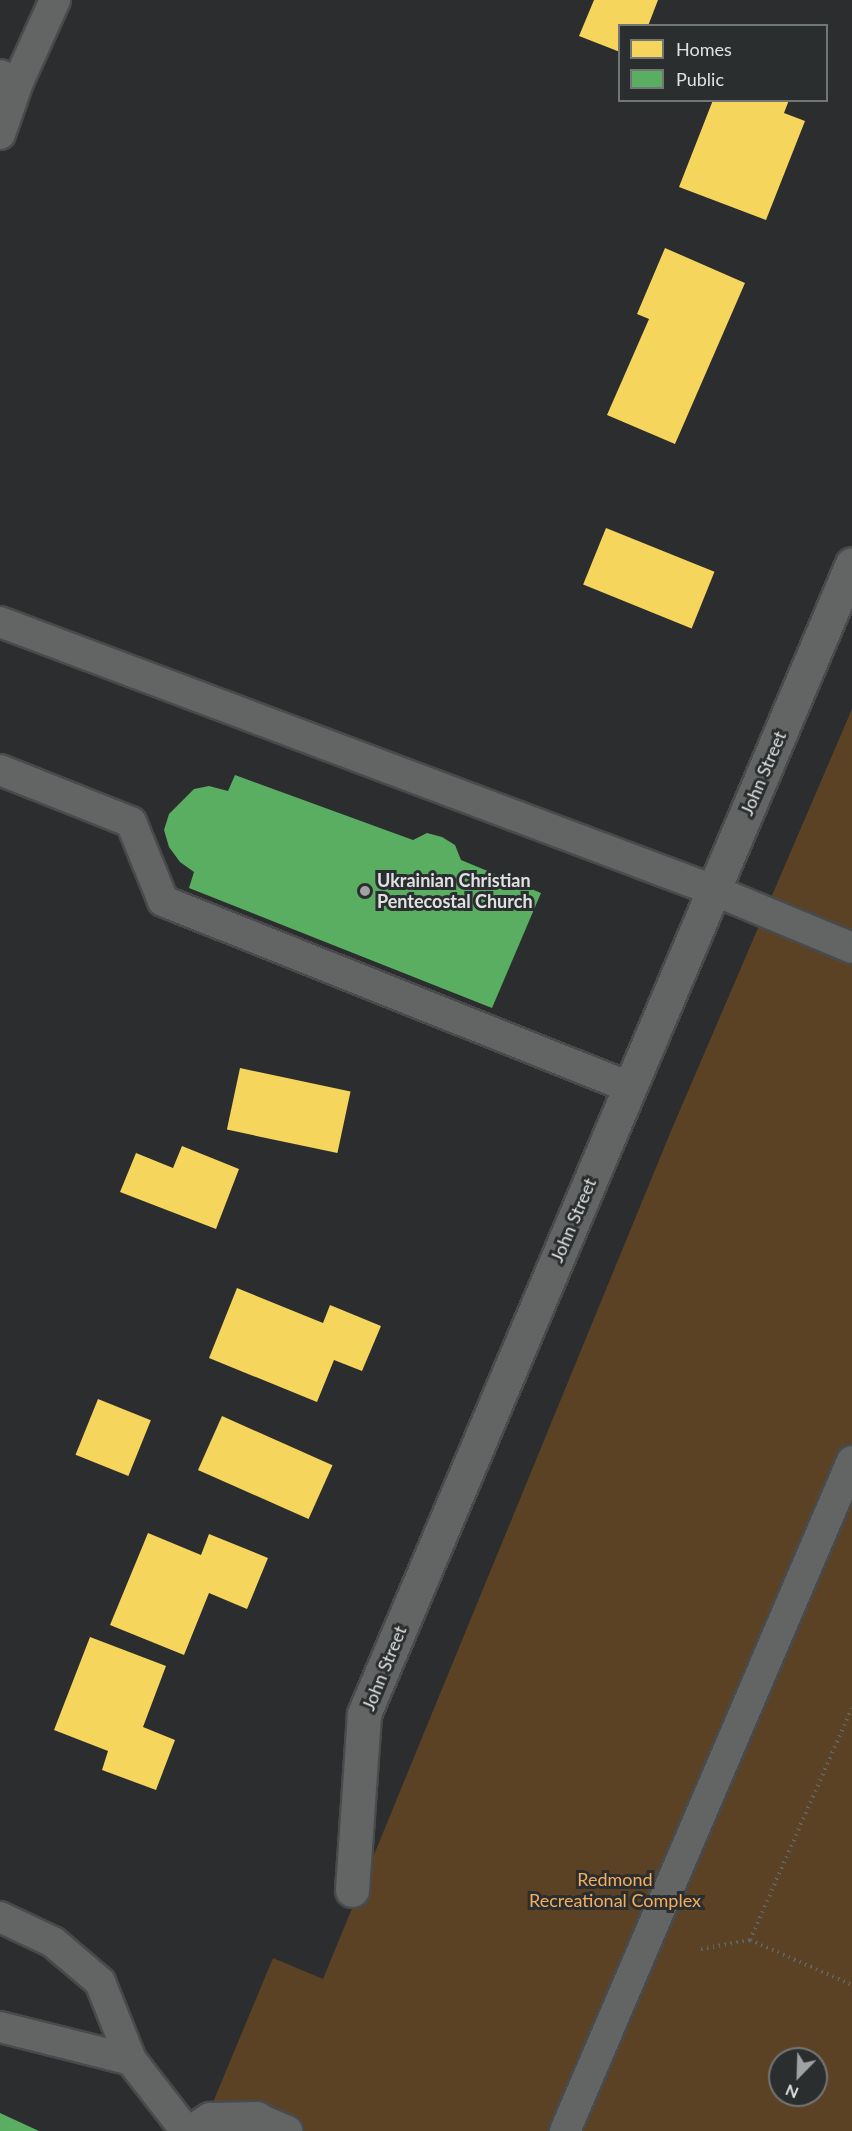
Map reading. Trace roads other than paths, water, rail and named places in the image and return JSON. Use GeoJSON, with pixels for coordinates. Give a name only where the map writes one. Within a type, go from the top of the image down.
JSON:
{"type":"FeatureCollection","features":[{"type":"Feature","properties":{"kind":"street","name":"John Street"},"geometry":{"type":"LineString","coordinates":[[352,1890],[364,1714],[852,564]]}},
{"type":"Feature","properties":{"kind":"street"},"geometry":{"type":"LineString","coordinates":[[192,2131],[210,2119],[256,2118]]}},
{"type":"Feature","properties":{"kind":"lane"},"geometry":{"type":"LineString","coordinates":[[0,134],[9,79],[55,0]]}},
{"type":"Feature","properties":{"kind":"lane"},"geometry":{"type":"LineString","coordinates":[[0,622],[713,890],[852,948]]}},
{"type":"Feature","properties":{"kind":"lane"},"geometry":{"type":"LineString","coordinates":[[0,770],[131,822],[163,901],[629,1088]]}},
{"type":"Feature","properties":{"kind":"lane"},"geometry":{"type":"LineString","coordinates":[[565,2131],[591,2077],[852,1461]]}},
{"type":"Feature","properties":{"kind":"lane"},"geometry":{"type":"LineString","coordinates":[[0,1917],[53,1942],[100,1982],[131,2060],[186,2131]]}},
{"type":"Feature","properties":{"kind":"lane"},"geometry":{"type":"LineString","coordinates":[[0,2027],[131,2060]]}},
{"type":"Feature","properties":{"kind":"lane"},"geometry":{"type":"LineString","coordinates":[[256,2118],[287,2131]]}},
{"type":"Feature","properties":{"kind":"place","name":"Ukrainian Christian Pentecostal Church"},"geometry":{"type":"Point","coordinates":[365,891]}},
{"type":"Feature","properties":{"kind":"park label","name":"Redmond Recreational Complex"},"geometry":{"type":"Point","coordinates":[615,1890]}}]}
